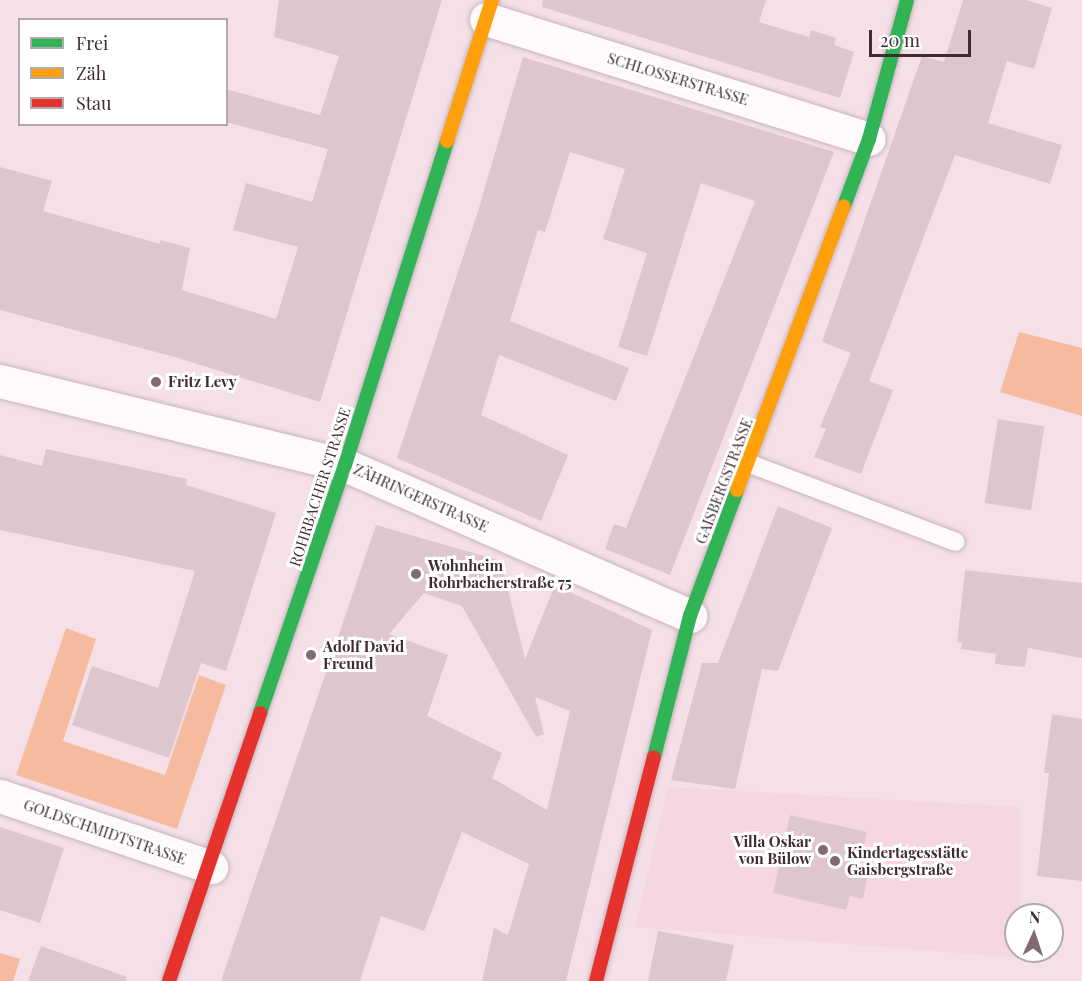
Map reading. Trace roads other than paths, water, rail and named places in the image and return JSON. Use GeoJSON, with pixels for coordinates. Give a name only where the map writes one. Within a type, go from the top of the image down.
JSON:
{"type":"FeatureCollection","features":[{"type":"Feature","properties":{"kind":"street","name":"GAISBERGSTRASSE"},"geometry":{"type":"LineString","coordinates":[[596,981],[690,616],[869,139],[907,0]]}},
{"type":"Feature","properties":{"kind":"street","name":"SCHLOSSERSTRASSE"},"geometry":{"type":"LineString","coordinates":[[489,9],[869,139]]}},
{"type":"Feature","properties":{"kind":"street","name":"ROHRBACHER STRASSE"},"geometry":{"type":"LineString","coordinates":[[169,981],[211,867],[345,465],[489,9]]}},
{"type":"Feature","properties":{"kind":"street","name":"ZÄHRINGERSTRASSE"},"geometry":{"type":"LineString","coordinates":[[0,381],[345,465],[690,616]]}},
{"type":"Feature","properties":{"kind":"street","name":"GOLDSCHMIDTSTRASSE"},"geometry":{"type":"LineString","coordinates":[[0,796],[211,867]]}},
{"type":"Feature","properties":{"kind":"lane"},"geometry":{"type":"LineString","coordinates":[[748,463],[956,542]]}},
{"type":"Feature","properties":{"kind":"place","name":"Fritz Levy"},"geometry":{"type":"Point","coordinates":[156,382]}},
{"type":"Feature","properties":{"kind":"place","name":"Wohnheim Rohrbacherstraße 75"},"geometry":{"type":"Point","coordinates":[416,574]}},
{"type":"Feature","properties":{"kind":"place","name":"Adolf David Freund"},"geometry":{"type":"Point","coordinates":[311,655]}},
{"type":"Feature","properties":{"kind":"place","name":"Villa Oskar von Bülow"},"geometry":{"type":"Point","coordinates":[823,850]}},
{"type":"Feature","properties":{"kind":"place","name":"Kindertagesstätte Gaisbergstraße"},"geometry":{"type":"Point","coordinates":[835,861]}}]}
